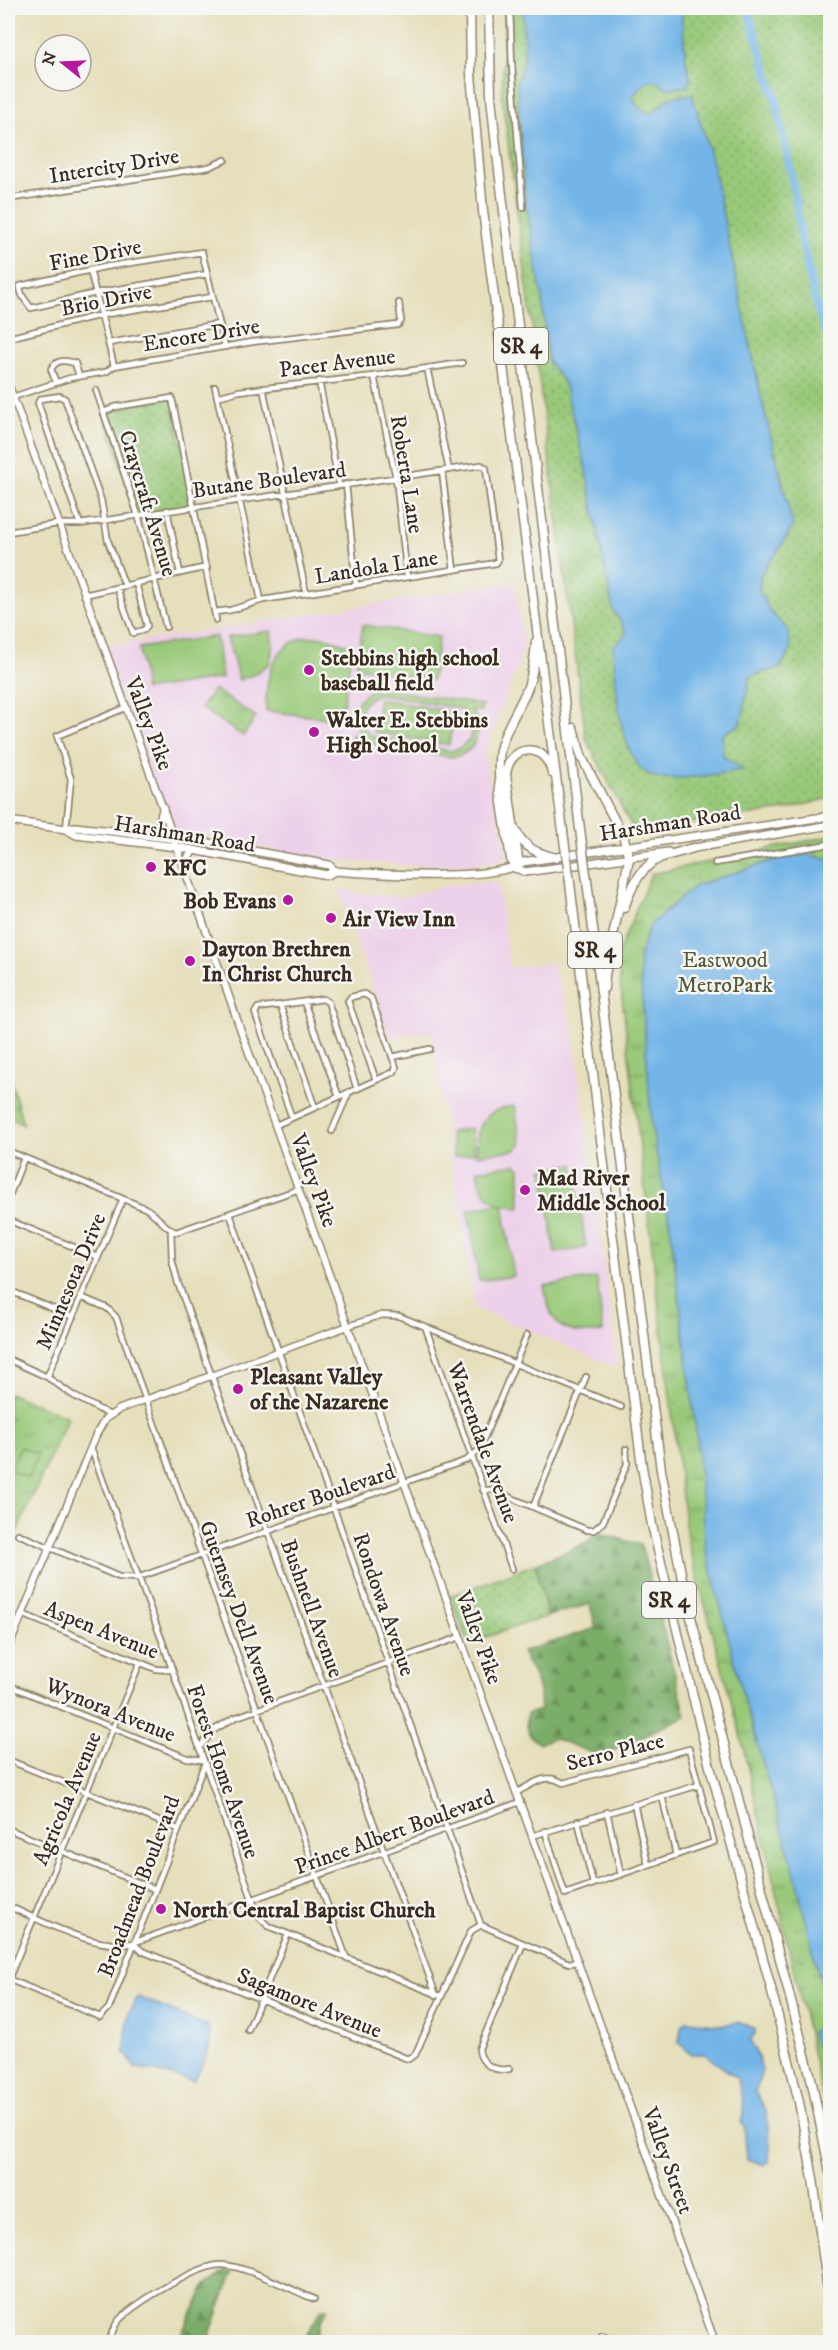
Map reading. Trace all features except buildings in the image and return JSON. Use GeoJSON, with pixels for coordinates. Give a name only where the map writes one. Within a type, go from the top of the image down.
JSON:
{"type":"FeatureCollection","features":[{"type":"Feature","properties":{"kind":"highway","name":"SR 4"},"geometry":{"type":"LineString","coordinates":[[470,8],[471,74],[483,211],[561,811],[612,1231],[652,1526],[709,1763],[770,1984],[799,2102],[813,2179],[831,2306]]}},
{"type":"Feature","properties":{"kind":"highway","name":"SR 4"},"geometry":{"type":"LineString","coordinates":[[489,8],[491,97],[496,146],[661,1470],[685,1594],[811,2078],[831,2172]]}},
{"type":"Feature","properties":{"kind":"highway"},"geometry":{"type":"LineString","coordinates":[[516,868],[511,859],[499,769],[500,751],[504,736],[528,688],[534,668],[536,617]]}},
{"type":"Feature","properties":{"kind":"highway"},"geometry":{"type":"LineString","coordinates":[[562,684],[582,758],[627,847],[629,859],[605,975],[604,1019]]}},
{"type":"Feature","properties":{"kind":"highway"},"geometry":{"type":"LineString","coordinates":[[516,868],[518,858],[511,818],[507,766],[516,754],[523,751],[538,752],[546,758],[561,811]]}},
{"type":"Feature","properties":{"kind":"highway"},"geometry":{"type":"LineString","coordinates":[[511,818],[517,834],[528,848],[556,858]]}},
{"type":"Feature","properties":{"kind":"highway"},"geometry":{"type":"LineString","coordinates":[[614,936],[628,894],[644,870],[662,857],[693,848]]}},
{"type":"Feature","properties":{"kind":"main road"},"geometry":{"type":"LineString","coordinates":[[149,835],[159,825],[164,808]]}},
{"type":"Feature","properties":{"kind":"main road","name":"Harshman Road"},"geometry":{"type":"LineString","coordinates":[[516,868],[523,862],[831,816]]}},
{"type":"Feature","properties":{"kind":"main road","name":"Harshman Road"},"geometry":{"type":"LineString","coordinates":[[8,821],[66,829],[76,834],[193,850],[327,875],[335,871],[426,876],[516,868],[525,872],[629,859],[831,825]]}},
{"type":"Feature","properties":{"kind":"main road","name":"Harshman Road"},"geometry":{"type":"LineString","coordinates":[[66,829],[75,827],[149,835],[329,865],[335,871]]}},
{"type":"Feature","properties":{"kind":"main road"},"geometry":{"type":"LineString","coordinates":[[184,865],[193,850]]}},
{"type":"Feature","properties":{"kind":"street"},"geometry":{"type":"LineString","coordinates":[[510,8],[522,207]]}},
{"type":"Feature","properties":{"kind":"street","name":"Intercity Drive"},"geometry":{"type":"LineString","coordinates":[[8,199],[209,167],[225,160]]}},
{"type":"Feature","properties":{"kind":"street","name":"Fine Drive"},"geometry":{"type":"LineString","coordinates":[[96,293],[31,308],[21,294],[20,286],[90,270],[202,252],[207,274]]}},
{"type":"Feature","properties":{"kind":"street"},"geometry":{"type":"LineString","coordinates":[[90,270],[114,366]]}},
{"type":"Feature","properties":{"kind":"street"},"geometry":{"type":"LineString","coordinates":[[96,293],[207,274],[225,347]]}},
{"type":"Feature","properties":{"kind":"street","name":"Brio Drive"},"geometry":{"type":"LineString","coordinates":[[8,338],[101,315],[212,297]]}},
{"type":"Feature","properties":{"kind":"street","name":"Encore Drive"},"geometry":{"type":"LineString","coordinates":[[13,397],[79,376],[106,372],[114,366],[252,342],[307,334],[342,333],[400,323],[399,303]]}},
{"type":"Feature","properties":{"kind":"street"},"geometry":{"type":"LineString","coordinates":[[109,343],[219,324]]}},
{"type":"Feature","properties":{"kind":"street"},"geometry":{"type":"LineString","coordinates":[[57,382],[51,369],[61,360],[75,363],[79,376]]}},
{"type":"Feature","properties":{"kind":"street","name":"Pacer Avenue"},"geometry":{"type":"LineString","coordinates":[[217,397],[263,388],[374,376],[462,363]]}},
{"type":"Feature","properties":{"kind":"street"},"geometry":{"type":"LineString","coordinates":[[427,368],[449,470]]}},
{"type":"Feature","properties":{"kind":"street","name":"Roberta Lane"},"geometry":{"type":"LineString","coordinates":[[374,376],[396,478],[407,578]]}},
{"type":"Feature","properties":{"kind":"street"},"geometry":{"type":"LineString","coordinates":[[319,381],[339,485]]}},
{"type":"Feature","properties":{"kind":"street","name":"Valley Pike"},"geometry":{"type":"LineString","coordinates":[[8,383],[125,708],[164,808],[588,1990]]}},
{"type":"Feature","properties":{"kind":"street"},"geometry":{"type":"LineString","coordinates":[[215,387],[261,600]]}},
{"type":"Feature","properties":{"kind":"street"},"geometry":{"type":"LineString","coordinates":[[263,388],[306,593]]}},
{"type":"Feature","properties":{"kind":"street","name":"Craycraft Avenue"},"geometry":{"type":"LineString","coordinates":[[96,390],[137,514],[166,627]]}},
{"type":"Feature","properties":{"kind":"street"},"geometry":{"type":"LineString","coordinates":[[80,524],[38,403],[40,399],[60,396],[63,398],[101,500],[102,519],[108,541],[125,586]]}},
{"type":"Feature","properties":{"kind":"street"},"geometry":{"type":"LineString","coordinates":[[104,412],[115,407],[172,398],[216,620]]}},
{"type":"Feature","properties":{"kind":"street","name":"Butane Boulevard"},"geometry":{"type":"LineString","coordinates":[[8,532],[58,524],[80,524],[102,519],[484,466],[487,470],[498,560],[496,563]]}},
{"type":"Feature","properties":{"kind":"street"},"geometry":{"type":"LineString","coordinates":[[442,471],[454,570]]}},
{"type":"Feature","properties":{"kind":"street"},"geometry":{"type":"LineString","coordinates":[[346,484],[356,585]]}},
{"type":"Feature","properties":{"kind":"street"},"geometry":{"type":"LineString","coordinates":[[167,510],[180,573]]}},
{"type":"Feature","properties":{"kind":"street","name":"Landola Lane"},"geometry":{"type":"LineString","coordinates":[[215,612],[231,610],[261,600],[496,563]]}},
{"type":"Feature","properties":{"kind":"street"},"geometry":{"type":"LineString","coordinates":[[84,595],[207,567]]}},
{"type":"Feature","properties":{"kind":"street"},"geometry":{"type":"LineString","coordinates":[[117,588],[133,633],[144,630],[147,626],[136,583]]}},
{"type":"Feature","properties":{"kind":"street"},"geometry":{"type":"LineString","coordinates":[[66,829],[71,779],[57,736],[125,708]]}},
{"type":"Feature","properties":{"kind":"street"},"geometry":{"type":"LineString","coordinates":[[716,863],[831,844]]}},
{"type":"Feature","properties":{"kind":"street"},"geometry":{"type":"LineString","coordinates":[[276,1125],[394,1072],[396,1067],[371,998],[364,994],[351,996],[348,1001],[376,1080]]}},
{"type":"Feature","properties":{"kind":"street"},"geometry":{"type":"LineString","coordinates":[[292,1118],[255,1013],[258,1008],[325,1000],[329,1004],[357,1089]]}},
{"type":"Feature","properties":{"kind":"street"},"geometry":{"type":"LineString","coordinates":[[304,1002],[339,1097]]}},
{"type":"Feature","properties":{"kind":"street"},"geometry":{"type":"LineString","coordinates":[[280,1005],[315,1108]]}},
{"type":"Feature","properties":{"kind":"street"},"geometry":{"type":"LineString","coordinates":[[392,1057],[430,1048]]}},
{"type":"Feature","properties":{"kind":"street"},"geometry":{"type":"LineString","coordinates":[[332,1131],[349,1092]]}},
{"type":"Feature","properties":{"kind":"street"},"geometry":{"type":"LineString","coordinates":[[8,1151],[150,1210],[171,1231],[180,1232],[299,1189]]}},
{"type":"Feature","properties":{"kind":"street"},"geometry":{"type":"LineString","coordinates":[[8,1199],[24,1158]]}},
{"type":"Feature","properties":{"kind":"street","name":"Minnesota Drive"},"geometry":{"type":"LineString","coordinates":[[47,1377],[123,1199]]}},
{"type":"Feature","properties":{"kind":"street","name":"Rondowa Avenue"},"geometry":{"type":"LineString","coordinates":[[230,1214],[481,1925]]}},
{"type":"Feature","properties":{"kind":"street"},"geometry":{"type":"LineString","coordinates":[[8,1220],[98,1257]]}},
{"type":"Feature","properties":{"kind":"street","name":"Bushnell Avenue"},"geometry":{"type":"LineString","coordinates":[[171,1231],[172,1260],[176,1277],[438,1996]]}},
{"type":"Feature","properties":{"kind":"street"},"geometry":{"type":"LineString","coordinates":[[8,1290],[73,1317]]}},
{"type":"Feature","properties":{"kind":"street","name":"Guernsey Dell Avenue"},"geometry":{"type":"LineString","coordinates":[[81,1297],[114,1313],[346,1957]]}},
{"type":"Feature","properties":{"kind":"street"},"geometry":{"type":"LineString","coordinates":[[8,1649],[101,1426],[110,1415],[146,1400],[348,1326],[392,1315],[425,1326],[621,1407]]}},
{"type":"Feature","properties":{"kind":"street","name":"Warrendale Avenue"},"geometry":{"type":"LineString","coordinates":[[425,1326],[512,1569]]}},
{"type":"Feature","properties":{"kind":"street"},"geometry":{"type":"LineString","coordinates":[[472,1458],[479,1450],[488,1430],[527,1335]]}},
{"type":"Feature","properties":{"kind":"street"},"geometry":{"type":"LineString","coordinates":[[8,1359],[47,1377],[74,1396],[110,1415]]}},
{"type":"Feature","properties":{"kind":"street"},"geometry":{"type":"LineString","coordinates":[[533,1507],[586,1377]]}},
{"type":"Feature","properties":{"kind":"street","name":"Forest Home Avenue"},"geometry":{"type":"LineString","coordinates":[[91,1448],[258,1916],[265,1924],[438,1996]]}},
{"type":"Feature","properties":{"kind":"street"},"geometry":{"type":"LineString","coordinates":[[483,1490],[493,1490],[587,1530],[597,1529],[603,1522],[627,1464],[626,1449]]}},
{"type":"Feature","properties":{"kind":"street","name":"Rohrer Boulevard"},"geometry":{"type":"LineString","coordinates":[[18,1534],[119,1577],[139,1578],[472,1458]]}},
{"type":"Feature","properties":{"kind":"street","name":"Aspen Avenue"},"geometry":{"type":"LineString","coordinates":[[22,1614],[140,1663],[161,1670],[171,1670]]}},
{"type":"Feature","properties":{"kind":"street"},"geometry":{"type":"LineString","coordinates":[[199,1748],[220,1725],[234,1718],[460,1637]]}},
{"type":"Feature","properties":{"kind":"street","name":"Agricola Avenue"},"geometry":{"type":"LineString","coordinates":[[8,1979],[140,1663]]}},
{"type":"Feature","properties":{"kind":"street","name":"Wynora Avenue"},"geometry":{"type":"LineString","coordinates":[[8,1685],[187,1758],[203,1762]]}},
{"type":"Feature","properties":{"kind":"street","name":"Serro Place"},"geometry":{"type":"LineString","coordinates":[[517,1792],[549,1777],[563,1783],[689,1749],[699,1785]]}},
{"type":"Feature","properties":{"kind":"street"},"geometry":{"type":"LineString","coordinates":[[8,1760],[178,1829]]}},
{"type":"Feature","properties":{"kind":"street","name":"Broadmead Boulevard"},"geometry":{"type":"LineString","coordinates":[[8,1979],[100,2017],[109,2008],[203,1762]]}},
{"type":"Feature","properties":{"kind":"street"},"geometry":{"type":"LineString","coordinates":[[532,1836],[546,1831],[607,1812],[699,1785],[714,1842],[565,1894],[546,1831]]}},
{"type":"Feature","properties":{"kind":"street"},"geometry":{"type":"LineString","coordinates":[[662,1796],[676,1855]]}},
{"type":"Feature","properties":{"kind":"street","name":"Prince Albert Boulevard"},"geometry":{"type":"LineString","coordinates":[[8,1906],[101,1943],[118,1945],[133,1943],[520,1802]]}},
{"type":"Feature","properties":{"kind":"street"},"geometry":{"type":"LineString","coordinates":[[634,1804],[648,1865]]}},
{"type":"Feature","properties":{"kind":"street"},"geometry":{"type":"LineString","coordinates":[[607,1812],[621,1875]]}},
{"type":"Feature","properties":{"kind":"street"},"geometry":{"type":"LineString","coordinates":[[578,1821],[593,1884]]}},
{"type":"Feature","properties":{"kind":"street"},"geometry":{"type":"LineString","coordinates":[[8,1829],[154,1889]]}},
{"type":"Feature","properties":{"kind":"street"},"geometry":{"type":"LineString","coordinates":[[438,1996],[471,1931],[481,1925],[569,1962],[578,1962]]}},
{"type":"Feature","properties":{"kind":"street"},"geometry":{"type":"LineString","coordinates":[[248,2030],[288,1934]]}},
{"type":"Feature","properties":{"kind":"street","name":"Sagamore Avenue"},"geometry":{"type":"LineString","coordinates":[[133,1943],[142,1951],[408,2059],[415,2055],[438,1996]]}},
{"type":"Feature","properties":{"kind":"street"},"geometry":{"type":"LineString","coordinates":[[509,2069],[495,2068],[484,2062],[479,2049],[523,1944]]}},
{"type":"Feature","properties":{"kind":"street","name":"Valley Street"},"geometry":{"type":"LineString","coordinates":[[588,1990],[715,2343]]}},
{"type":"Feature","properties":{"kind":"street"},"geometry":{"type":"LineString","coordinates":[[108,2343],[117,2323],[140,2304],[186,2277],[217,2265],[236,2267],[314,2299]]}},
{"type":"Feature","properties":{"kind":"street"},"geometry":{"type":"LineString","coordinates":[[602,2336],[618,2343]]}},
{"type":"Feature","properties":{"kind":"shaded area","name":"Walter E. Stebbins High School"},"geometry":{"type":"Polygon","coordinates":[[[515,582],[524,647],[484,756],[507,852],[505,858],[470,864],[404,865],[317,858],[179,832],[163,809],[103,647],[515,582]]]}},
{"type":"Feature","properties":{"kind":"shaded area","name":"Mad River Middle School"},"geometry":{"type":"Polygon","coordinates":[[[497,882],[510,968],[552,963],[572,1025],[618,1368],[475,1308],[431,1031],[389,1037],[338,887],[355,893],[403,897],[450,885],[497,882]]]}},
{"type":"Feature","properties":{"kind":"green space"},"geometry":{"type":"Polygon","coordinates":[[[505,8],[830,8],[830,798],[785,810],[634,831],[586,739],[502,96],[505,8]]]}},
{"type":"Feature","properties":{"kind":"green space"},"geometry":{"type":"Polygon","coordinates":[[[172,398],[194,506],[137,514],[104,412],[172,398]]]}},
{"type":"Feature","properties":{"kind":"green space"},"geometry":{"type":"Polygon","coordinates":[[[363,625],[439,637],[432,680],[356,667],[363,625]]]}},
{"type":"Feature","properties":{"kind":"green space"},"geometry":{"type":"Polygon","coordinates":[[[271,631],[273,645],[270,663],[255,674],[239,680],[227,637],[271,631]]]}},
{"type":"Feature","properties":{"kind":"green space"},"geometry":{"type":"Polygon","coordinates":[[[216,636],[222,678],[145,690],[139,648],[216,636]]]}},
{"type":"Feature","properties":{"kind":"green space","name":"Stebbins high school baseball field"},"geometry":{"type":"Polygon","coordinates":[[[305,637],[323,637],[352,646],[342,714],[335,719],[266,711],[269,676],[277,656],[284,648],[305,637]]]}},
{"type":"Feature","properties":{"kind":"green space"},"geometry":{"type":"Polygon","coordinates":[[[214,689],[256,717],[243,736],[201,708],[214,689]]]}},
{"type":"Feature","properties":{"kind":"green space"},"geometry":{"type":"Polygon","coordinates":[[[386,689],[482,705],[481,711],[472,710],[478,726],[475,741],[466,752],[450,757],[351,740],[352,734],[360,735],[354,718],[358,703],[369,692],[386,689]],[[382,694],[364,703],[360,712],[360,723],[371,736],[450,751],[460,748],[470,739],[472,722],[461,709],[382,694]]]}},
{"type":"Feature","properties":{"kind":"green space"},"geometry":{"type":"Polygon","coordinates":[[[379,699],[455,712],[449,745],[373,732],[379,699]]]}},
{"type":"Feature","properties":{"kind":"green space","name":"Eastwood MetroPark"},"geometry":{"type":"Polygon","coordinates":[[[830,836],[830,2131],[740,1733],[687,1539],[617,956],[651,874],[830,836]]]}},
{"type":"Feature","properties":{"kind":"green space"},"geometry":{"type":"Polygon","coordinates":[[[8,1070],[23,1124],[8,1117],[8,1070]]]}},
{"type":"Feature","properties":{"kind":"green space"},"geometry":{"type":"Polygon","coordinates":[[[515,1106],[521,1144],[516,1150],[477,1155],[478,1135],[484,1120],[496,1111],[515,1106]]]}},
{"type":"Feature","properties":{"kind":"green space"},"geometry":{"type":"Polygon","coordinates":[[[471,1128],[475,1153],[454,1157],[450,1132],[471,1128]]]}},
{"type":"Feature","properties":{"kind":"green space"},"geometry":{"type":"Polygon","coordinates":[[[516,1164],[520,1168],[520,1208],[503,1205],[514,1276],[479,1281],[468,1210],[500,1204],[490,1199],[479,1181],[477,1170],[516,1164]]]}},
{"type":"Feature","properties":{"kind":"green space"},"geometry":{"type":"Polygon","coordinates":[[[574,1164],[586,1248],[555,1253],[543,1169],[574,1164]]]}},
{"type":"Feature","properties":{"kind":"green space"},"geometry":{"type":"Polygon","coordinates":[[[597,1278],[603,1332],[577,1332],[560,1326],[550,1310],[544,1286],[597,1278]]]}},
{"type":"Feature","properties":{"kind":"green space"},"geometry":{"type":"Polygon","coordinates":[[[8,1393],[68,1417],[8,1552],[8,1393]]]}},
{"type":"Feature","properties":{"kind":"green space"},"geometry":{"type":"Polygon","coordinates":[[[20,1447],[38,1454],[28,1478],[10,1470],[20,1447]]]}},
{"type":"Feature","properties":{"kind":"green space"},"geometry":{"type":"Polygon","coordinates":[[[597,1532],[641,1545],[686,1716],[600,1756],[553,1738],[539,1744],[529,1734],[526,1727],[527,1714],[540,1710],[540,1695],[536,1680],[522,1652],[596,1628],[590,1604],[548,1616],[535,1564],[587,1543],[597,1532]]]}},
{"type":"Feature","properties":{"kind":"green space"},"geometry":{"type":"Polygon","coordinates":[[[535,1564],[548,1616],[468,1643],[450,1596],[535,1564]]]}},
{"type":"Feature","properties":{"kind":"green space"},"geometry":{"type":"Polygon","coordinates":[[[226,2270],[233,2272],[207,2342],[177,2342],[206,2285],[226,2270]]]}},
{"type":"Feature","properties":{"kind":"green space"},"geometry":{"type":"Polygon","coordinates":[[[322,2309],[328,2309],[321,2320],[314,2342],[302,2342],[322,2309]]]}},
{"type":"Feature","properties":{"kind":"water"},"geometry":{"type":"Polygon","coordinates":[[[523,8],[681,8],[686,61],[691,79],[687,87],[667,88],[656,81],[647,81],[632,97],[640,109],[651,114],[671,97],[692,94],[711,158],[761,396],[793,526],[761,573],[759,590],[770,611],[788,630],[791,650],[780,668],[750,676],[741,724],[722,734],[723,756],[743,770],[686,778],[655,777],[642,770],[633,757],[626,740],[618,700],[613,647],[627,633],[613,610],[584,460],[564,383],[548,361],[542,296],[525,198],[517,84],[524,59],[523,8]]]}},
{"type":"Feature","properties":{"kind":"water","name":"Eastwood MetroPark"},"geometry":{"type":"Polygon","coordinates":[[[807,854],[830,858],[830,2091],[827,2074],[811,2033],[824,2022],[826,2004],[791,1859],[742,1692],[705,1546],[696,1430],[670,1225],[652,1129],[639,957],[650,925],[695,886],[777,859],[807,854]]]}},
{"type":"Feature","properties":{"kind":"water"},"geometry":{"type":"Polygon","coordinates":[[[138,1997],[208,2026],[209,2047],[204,2062],[193,2081],[135,2067],[124,2052],[129,2012],[138,1997]]]}},
{"type":"Feature","properties":{"kind":"water"},"geometry":{"type":"Polygon","coordinates":[[[687,2021],[724,2025],[738,2022],[755,2029],[755,2034],[750,2040],[761,2071],[755,2092],[766,2110],[770,2147],[769,2162],[764,2165],[747,2159],[744,2126],[741,2122],[743,2106],[737,2078],[704,2054],[691,2054],[679,2043],[681,2027],[687,2021]]]}},
{"type":"Feature","properties":{"kind":"waterway"},"geometry":{"type":"LineString","coordinates":[[747,8],[776,99],[801,238],[817,308],[830,342]]}},
{"type":"Feature","properties":{"kind":"place","name":"Stebbins high school baseball field"},"geometry":{"type":"Point","coordinates":[309,670]}},
{"type":"Feature","properties":{"kind":"place","name":"Walter E. Stebbins High School"},"geometry":{"type":"Point","coordinates":[314,732]}},
{"type":"Feature","properties":{"kind":"place","name":"KFC"},"geometry":{"type":"Point","coordinates":[151,867]}},
{"type":"Feature","properties":{"kind":"place","name":"Bob Evans"},"geometry":{"type":"Point","coordinates":[288,900]}},
{"type":"Feature","properties":{"kind":"place","name":"Air View Inn"},"geometry":{"type":"Point","coordinates":[331,918]}},
{"type":"Feature","properties":{"kind":"place","name":"Dayton Brethren In Christ Church"},"geometry":{"type":"Point","coordinates":[190,961]}},
{"type":"Feature","properties":{"kind":"place","name":"Mad River Middle School"},"geometry":{"type":"Point","coordinates":[525,1190]}},
{"type":"Feature","properties":{"kind":"place","name":"Pleasant Valley of the Nazarene"},"geometry":{"type":"Point","coordinates":[238,1389]}},
{"type":"Feature","properties":{"kind":"place","name":"North Central Baptist Church"},"geometry":{"type":"Point","coordinates":[161,1909]}}]}
